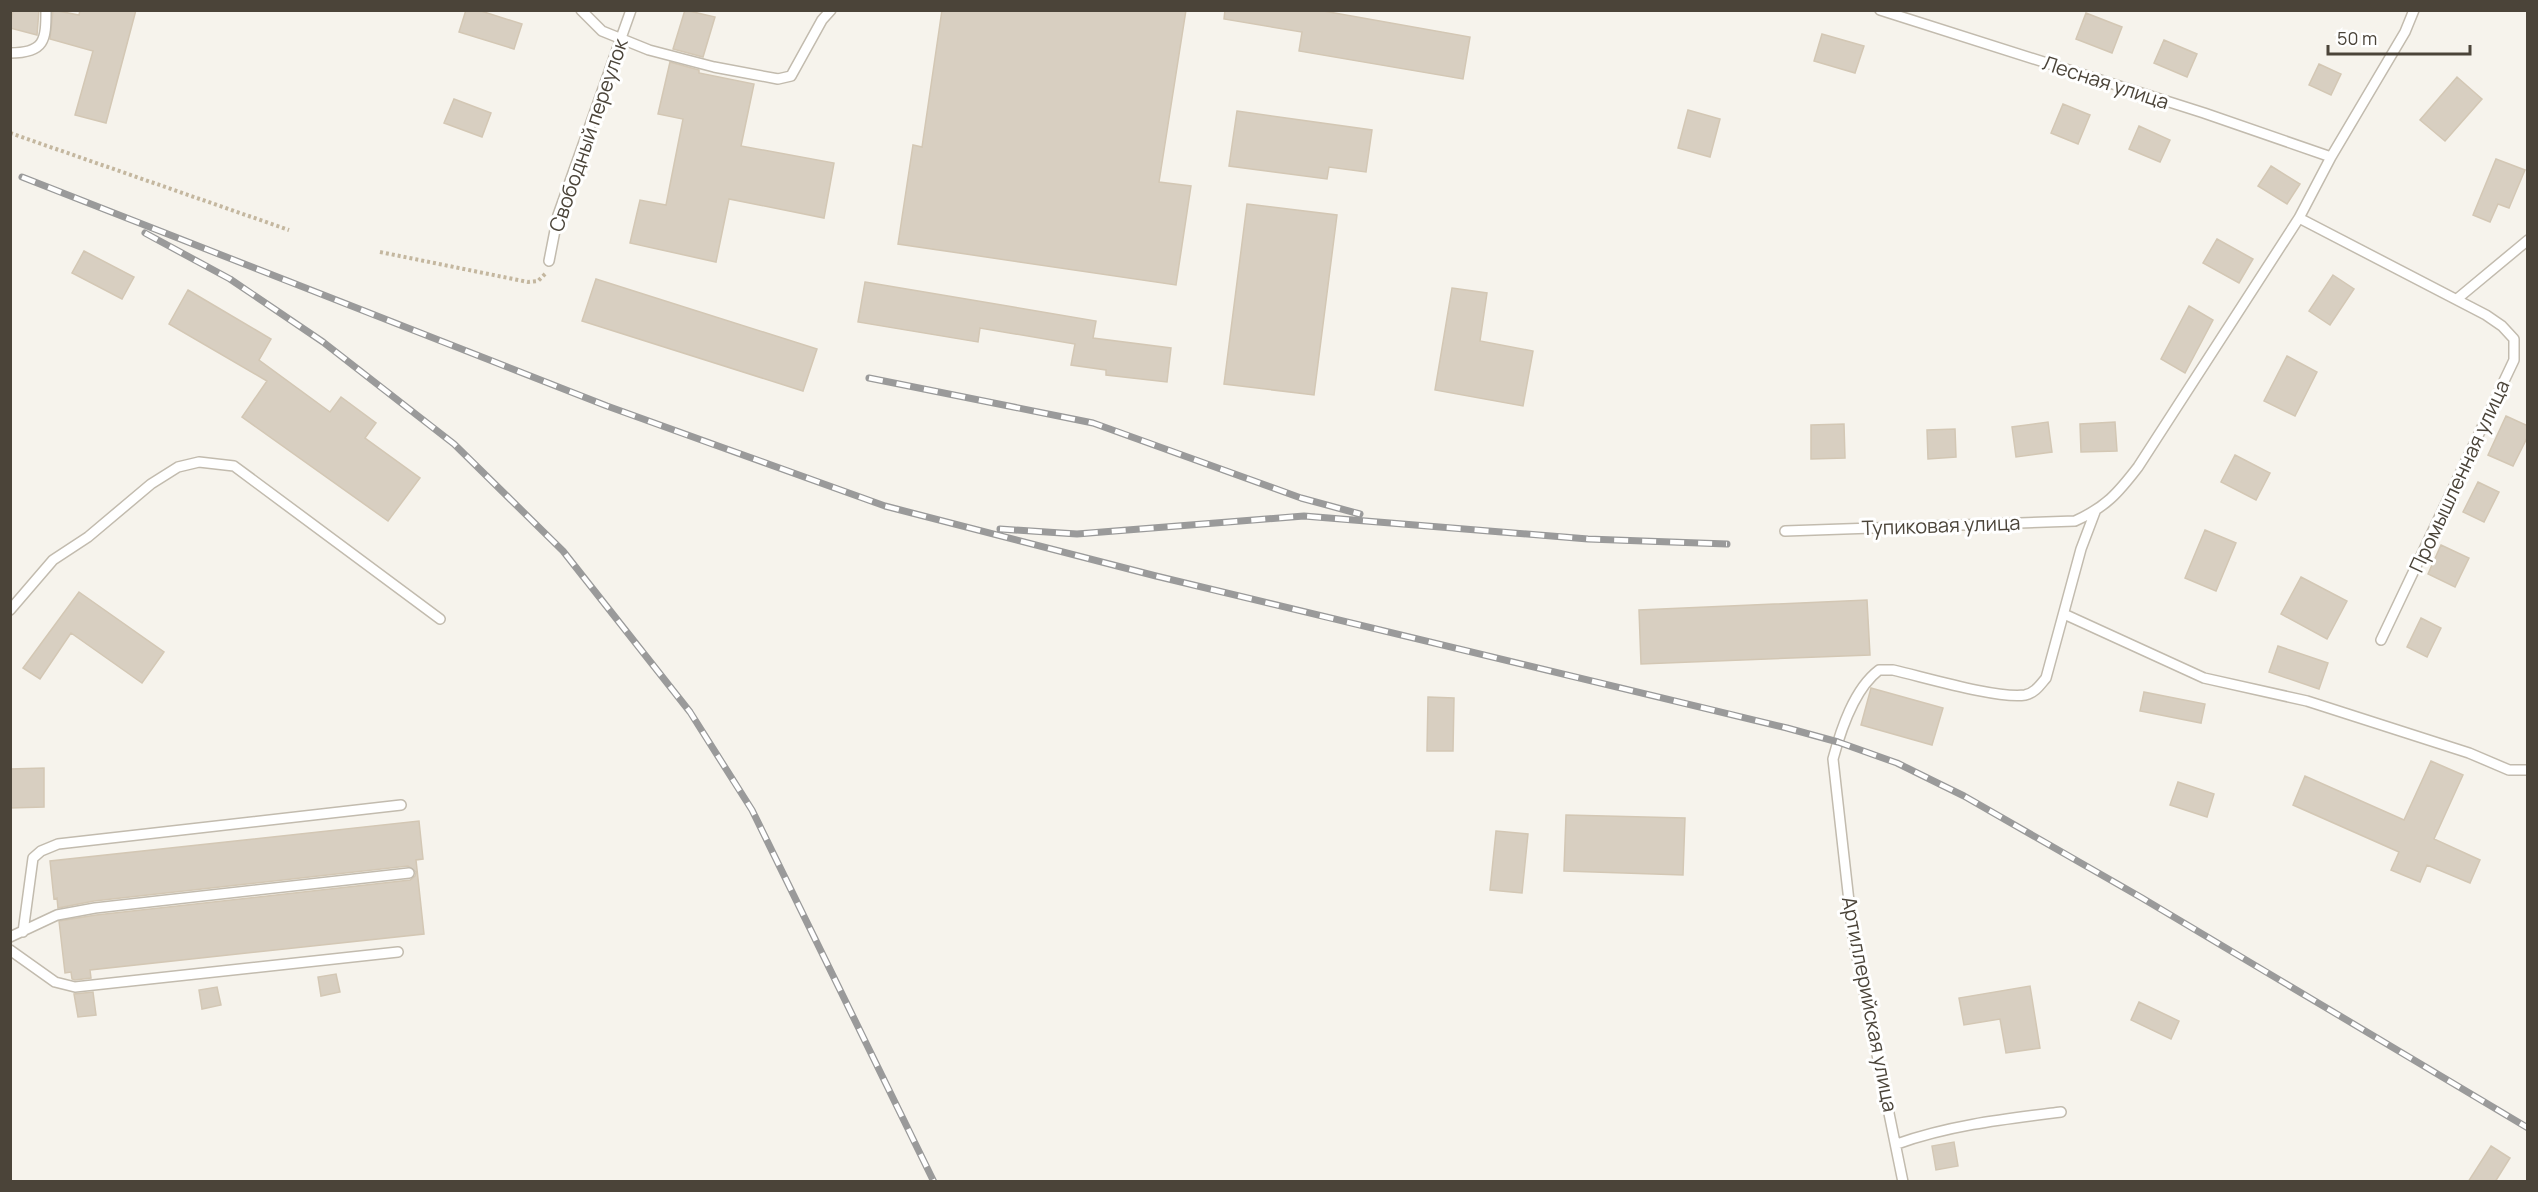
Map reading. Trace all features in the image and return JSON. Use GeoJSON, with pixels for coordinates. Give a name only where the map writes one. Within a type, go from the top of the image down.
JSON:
{"type":"FeatureCollection","features":[{"type":"Feature","properties":{"kind":"lane"},"geometry":{"type":"LineString","coordinates":[[10,53],[34,50],[41,44],[46,37],[46,10]]}},
{"type":"Feature","properties":{"kind":"lane"},"geometry":{"type":"LineString","coordinates":[[581,10],[602,31],[649,50],[714,67],[778,79],[791,76],[822,20],[831,10]]}},
{"type":"Feature","properties":{"kind":"lane","name":"Свободный переулок"},"geometry":{"type":"LineString","coordinates":[[549,261],[558,215],[631,10]]}},
{"type":"Feature","properties":{"kind":"lane","name":"Лесная улица"},"geometry":{"type":"LineString","coordinates":[[1880,10],[2204,113],[2331,157]]}},
{"type":"Feature","properties":{"kind":"lane"},"geometry":{"type":"LineString","coordinates":[[2414,10],[2405,32],[2331,157],[2299,218],[2138,467],[2115,497],[2095,512],[2081,549],[2064,614],[2204,678],[2307,701],[2469,753],[2509,770],[2528,770]]}},
{"type":"Feature","properties":{"kind":"lane","name":"Промышленная улица"},"geometry":{"type":"LineString","coordinates":[[2299,218],[2457,299],[2502,326],[2514,339],[2514,360],[2382,640]]}},
{"type":"Feature","properties":{"kind":"lane"},"geometry":{"type":"LineString","coordinates":[[2457,299],[2528,240]]}},
{"type":"Feature","properties":{"kind":"lane"},"geometry":{"type":"LineString","coordinates":[[10,610],[53,560],[88,537],[151,484],[178,467],[199,462],[234,466],[440,619]]}},
{"type":"Feature","properties":{"kind":"lane","name":"Тупиковая улица"},"geometry":{"type":"LineString","coordinates":[[1785,531],[2075,521],[2095,512]]}},
{"type":"Feature","properties":{"kind":"lane","name":"Артиллерийская улица"},"geometry":{"type":"LineString","coordinates":[[1903,1182],[1853,937],[1833,759],[1862,686],[1879,670],[1893,670],[1994,692],[2026,695],[2037,690],[2046,678],[2064,614]]}},
{"type":"Feature","properties":{"kind":"lane"},"geometry":{"type":"LineString","coordinates":[[24,932],[33,858],[41,851],[58,844],[401,805]]}},
{"type":"Feature","properties":{"kind":"lane"},"geometry":{"type":"LineString","coordinates":[[10,937],[57,915],[95,908],[409,873]]}},
{"type":"Feature","properties":{"kind":"lane"},"geometry":{"type":"LineString","coordinates":[[10,950],[55,982],[75,987],[398,952]]}},
{"type":"Feature","properties":{"kind":"lane"},"geometry":{"type":"LineString","coordinates":[[1897,1144],[1928,1133],[1986,1121],[2061,1112]]}},
{"type":"Feature","properties":{"kind":"path"},"geometry":{"type":"LineString","coordinates":[[10,133],[289,230]]}},
{"type":"Feature","properties":{"kind":"path"},"geometry":{"type":"LineString","coordinates":[[380,252],[528,282],[538,280],[547,272],[549,261]]}},
{"type":"Feature","properties":{"kind":"building"},"geometry":{"type":"Polygon","coordinates":[[[13,10],[39,10],[37,35],[10,28],[13,10]]]}},
{"type":"Feature","properties":{"kind":"building"},"geometry":{"type":"Polygon","coordinates":[[[53,10],[79,15],[80,10],[136,10],[106,123],[75,115],[93,51],[50,39],[53,10]]]}},
{"type":"Feature","properties":{"kind":"building"},"geometry":{"type":"Polygon","coordinates":[[[466,10],[478,10],[522,24],[514,49],[459,32],[466,10]]]}},
{"type":"Feature","properties":{"kind":"building"},"geometry":{"type":"Polygon","coordinates":[[[685,10],[715,17],[703,57],[673,49],[685,10]]]}},
{"type":"Feature","properties":{"kind":"building"},"geometry":{"type":"Polygon","coordinates":[[[942,10],[1186,10],[1159,182],[1191,186],[1176,285],[898,244],[913,145],[922,147],[942,10]]]}},
{"type":"Feature","properties":{"kind":"building"},"geometry":{"type":"Polygon","coordinates":[[[1225,10],[1318,10],[1470,37],[1463,79],[1299,51],[1302,32],[1224,19],[1225,10]]]}},
{"type":"Feature","properties":{"kind":"building"},"geometry":{"type":"Polygon","coordinates":[[[2086,13],[2122,27],[2112,53],[2076,39],[2086,13]]]}},
{"type":"Feature","properties":{"kind":"building"},"geometry":{"type":"Polygon","coordinates":[[[1822,34],[1864,46],[1855,73],[1814,61],[1822,34]]]}},
{"type":"Feature","properties":{"kind":"building"},"geometry":{"type":"Polygon","coordinates":[[[2164,40],[2197,54],[2187,77],[2154,63],[2164,40]]]}},
{"type":"Feature","properties":{"kind":"building"},"geometry":{"type":"Polygon","coordinates":[[[670,62],[699,70],[699,73],[754,84],[741,146],[834,163],[824,218],[729,199],[716,262],[630,243],[640,200],[666,205],[683,119],[658,114],[670,62]]]}},
{"type":"Feature","properties":{"kind":"building"},"geometry":{"type":"Polygon","coordinates":[[[2319,64],[2341,74],[2331,95],[2309,85],[2319,64]]]}},
{"type":"Feature","properties":{"kind":"building"},"geometry":{"type":"Polygon","coordinates":[[[2457,77],[2482,99],[2445,141],[2420,120],[2457,77]]]}},
{"type":"Feature","properties":{"kind":"building"},"geometry":{"type":"Polygon","coordinates":[[[454,99],[491,113],[482,137],[444,123],[454,99]]]}},
{"type":"Feature","properties":{"kind":"building"},"geometry":{"type":"Polygon","coordinates":[[[2063,104],[2090,115],[2078,144],[2051,133],[2063,104]]]}},
{"type":"Feature","properties":{"kind":"building"},"geometry":{"type":"Polygon","coordinates":[[[1688,110],[1720,119],[1710,157],[1678,148],[1688,110]]]}},
{"type":"Feature","properties":{"kind":"building"},"geometry":{"type":"Polygon","coordinates":[[[1237,111],[1372,130],[1366,172],[1329,167],[1327,179],[1229,166],[1237,111]]]}},
{"type":"Feature","properties":{"kind":"building"},"geometry":{"type":"Polygon","coordinates":[[[2139,126],[2170,140],[2160,162],[2129,149],[2139,126]]]}},
{"type":"Feature","properties":{"kind":"building"},"geometry":{"type":"Polygon","coordinates":[[[2496,159],[2525,170],[2509,208],[2498,204],[2490,222],[2473,215],[2496,159]]]}},
{"type":"Feature","properties":{"kind":"building"},"geometry":{"type":"Polygon","coordinates":[[[2271,166],[2300,184],[2287,204],[2258,186],[2271,166]]]}},
{"type":"Feature","properties":{"kind":"building"},"geometry":{"type":"Polygon","coordinates":[[[1247,204],[1337,215],[1314,395],[1224,384],[1247,204]]]}},
{"type":"Feature","properties":{"kind":"building"},"geometry":{"type":"Polygon","coordinates":[[[2217,239],[2253,259],[2239,283],[2203,263],[2217,239]]]}},
{"type":"Feature","properties":{"kind":"building"},"geometry":{"type":"Polygon","coordinates":[[[84,251],[134,277],[122,299],[72,273],[84,251]]]}},
{"type":"Feature","properties":{"kind":"building"},"geometry":{"type":"Polygon","coordinates":[[[2333,275],[2354,289],[2330,325],[2309,311],[2333,275]]]}},
{"type":"Feature","properties":{"kind":"building"},"geometry":{"type":"Polygon","coordinates":[[[596,279],[817,349],[803,391],[582,321],[596,279]]]}},
{"type":"Feature","properties":{"kind":"building"},"geometry":{"type":"Polygon","coordinates":[[[865,282],[1096,321],[1093,338],[1171,348],[1167,382],[1106,375],[1106,370],[1071,365],[1075,344],[980,328],[978,342],[858,322],[865,282]]]}},
{"type":"Feature","properties":{"kind":"building"},"geometry":{"type":"Polygon","coordinates":[[[1452,288],[1487,293],[1480,341],[1533,351],[1523,406],[1435,390],[1452,288]]]}},
{"type":"Feature","properties":{"kind":"building"},"geometry":{"type":"Polygon","coordinates":[[[188,290],[271,339],[259,360],[330,412],[341,397],[376,423],[365,438],[420,478],[388,521],[242,417],[267,381],[169,324],[188,290]]]}},
{"type":"Feature","properties":{"kind":"building"},"geometry":{"type":"Polygon","coordinates":[[[2189,306],[2213,320],[2185,373],[2161,359],[2189,306]]]}},
{"type":"Feature","properties":{"kind":"building"},"geometry":{"type":"Polygon","coordinates":[[[2287,356],[2317,372],[2295,416],[2264,401],[2287,356]]]}},
{"type":"Feature","properties":{"kind":"building"},"geometry":{"type":"Polygon","coordinates":[[[2506,416],[2528,426],[2528,436],[2513,466],[2488,455],[2506,416]]]}},
{"type":"Feature","properties":{"kind":"building"},"geometry":{"type":"Polygon","coordinates":[[[2048,422],[2052,452],[2016,457],[2012,427],[2048,422]]]}},
{"type":"Feature","properties":{"kind":"building"},"geometry":{"type":"Polygon","coordinates":[[[2115,422],[2117,451],[2081,452],[2080,424],[2115,422]]]}},
{"type":"Feature","properties":{"kind":"building"},"geometry":{"type":"Polygon","coordinates":[[[1844,424],[1845,458],[1811,459],[1811,425],[1844,424]]]}},
{"type":"Feature","properties":{"kind":"building"},"geometry":{"type":"Polygon","coordinates":[[[1955,429],[1956,457],[1928,459],[1927,430],[1955,429]]]}},
{"type":"Feature","properties":{"kind":"building"},"geometry":{"type":"Polygon","coordinates":[[[2235,455],[2270,473],[2256,500],[2221,482],[2235,455]]]}},
{"type":"Feature","properties":{"kind":"building"},"geometry":{"type":"Polygon","coordinates":[[[2478,482],[2499,492],[2484,522],[2463,512],[2478,482]]]}},
{"type":"Feature","properties":{"kind":"building"},"geometry":{"type":"Polygon","coordinates":[[[2205,530],[2236,543],[2216,591],[2185,578],[2205,530]]]}},
{"type":"Feature","properties":{"kind":"building"},"geometry":{"type":"Polygon","coordinates":[[[2441,545],[2469,558],[2455,587],[2428,574],[2441,545]]]}},
{"type":"Feature","properties":{"kind":"building"},"geometry":{"type":"Polygon","coordinates":[[[2301,577],[2347,601],[2327,639],[2281,614],[2301,577]]]}},
{"type":"Feature","properties":{"kind":"building"},"geometry":{"type":"Polygon","coordinates":[[[79,592],[164,652],[142,683],[71,633],[40,679],[23,668],[79,592]]]}},
{"type":"Feature","properties":{"kind":"building"},"geometry":{"type":"Polygon","coordinates":[[[1867,600],[1870,655],[1641,664],[1639,610],[1867,600]]]}},
{"type":"Feature","properties":{"kind":"building"},"geometry":{"type":"Polygon","coordinates":[[[2421,618],[2441,628],[2427,657],[2407,647],[2421,618]]]}},
{"type":"Feature","properties":{"kind":"building"},"geometry":{"type":"Polygon","coordinates":[[[2278,646],[2328,663],[2319,689],[2269,672],[2278,646]]]}},
{"type":"Feature","properties":{"kind":"building"},"geometry":{"type":"Polygon","coordinates":[[[1871,688],[1943,708],[1932,745],[1861,725],[1871,688]]]}},
{"type":"Feature","properties":{"kind":"building"},"geometry":{"type":"Polygon","coordinates":[[[2144,692],[2205,704],[2201,723],[2140,711],[2144,692]]]}},
{"type":"Feature","properties":{"kind":"building"},"geometry":{"type":"Polygon","coordinates":[[[1428,697],[1454,698],[1453,751],[1427,751],[1428,697]]]}},
{"type":"Feature","properties":{"kind":"building"},"geometry":{"type":"Polygon","coordinates":[[[2431,761],[2463,775],[2434,839],[2480,860],[2470,883],[2427,865],[2420,882],[2391,870],[2399,852],[2293,805],[2305,776],[2404,820],[2431,761]]]}},
{"type":"Feature","properties":{"kind":"building"},"geometry":{"type":"Polygon","coordinates":[[[44,768],[44,807],[10,808],[10,769],[44,768]]]}},
{"type":"Feature","properties":{"kind":"building"},"geometry":{"type":"Polygon","coordinates":[[[2178,782],[2214,794],[2207,817],[2170,805],[2178,782]]]}},
{"type":"Feature","properties":{"kind":"building"},"geometry":{"type":"Polygon","coordinates":[[[1566,815],[1685,818],[1683,875],[1564,871],[1566,815]]]}},
{"type":"Feature","properties":{"kind":"building"},"geometry":{"type":"Polygon","coordinates":[[[419,821],[423,859],[416,860],[424,934],[90,970],[91,978],[75,980],[72,979],[71,972],[65,973],[59,921],[410,880],[416,872],[408,866],[94,901],[58,908],[57,898],[54,899],[50,861],[419,821]]]}},
{"type":"Feature","properties":{"kind":"building"},"geometry":{"type":"Polygon","coordinates":[[[1496,831],[1528,834],[1522,893],[1490,890],[1496,831]]]}},
{"type":"Feature","properties":{"kind":"building"},"geometry":{"type":"Polygon","coordinates":[[[336,974],[340,992],[321,996],[318,977],[336,974]]]}},
{"type":"Feature","properties":{"kind":"building"},"geometry":{"type":"Polygon","coordinates":[[[2030,986],[2040,1048],[2006,1053],[2000,1019],[1964,1025],[1959,998],[2030,986]]]}},
{"type":"Feature","properties":{"kind":"building"},"geometry":{"type":"Polygon","coordinates":[[[217,987],[221,1005],[202,1009],[199,990],[217,987]]]}},
{"type":"Feature","properties":{"kind":"building"},"geometry":{"type":"Polygon","coordinates":[[[93,992],[96,1015],[78,1017],[74,994],[93,992]]]}},
{"type":"Feature","properties":{"kind":"building"},"geometry":{"type":"Polygon","coordinates":[[[2139,1002],[2179,1021],[2171,1039],[2131,1020],[2139,1002]]]}},
{"type":"Feature","properties":{"kind":"building"},"geometry":{"type":"Polygon","coordinates":[[[1954,1142],[1958,1166],[1936,1170],[1932,1146],[1954,1142]]]}},
{"type":"Feature","properties":{"kind":"building"},"geometry":{"type":"Polygon","coordinates":[[[2491,1146],[2510,1158],[2495,1182],[2468,1182],[2491,1146]]]}},
{"type":"Feature","properties":{"kind":"railway"},"geometry":{"type":"LineString","coordinates":[[22,177],[607,406],[885,506],[1156,576],[1787,728],[1838,742],[1897,763],[1964,796],[2142,898],[2528,1128]]}},
{"type":"Feature","properties":{"kind":"railway"},"geometry":{"type":"LineString","coordinates":[[145,233],[230,279],[323,342],[454,444],[563,551],[690,712],[752,810],[934,1182]]}},
{"type":"Feature","properties":{"kind":"railway"},"geometry":{"type":"LineString","coordinates":[[869,378],[1093,423],[1301,498],[1360,514]]}},
{"type":"Feature","properties":{"kind":"railway"},"geometry":{"type":"LineString","coordinates":[[1000,529],[1077,534],[1304,516],[1588,539],[1727,544]]}}]}
